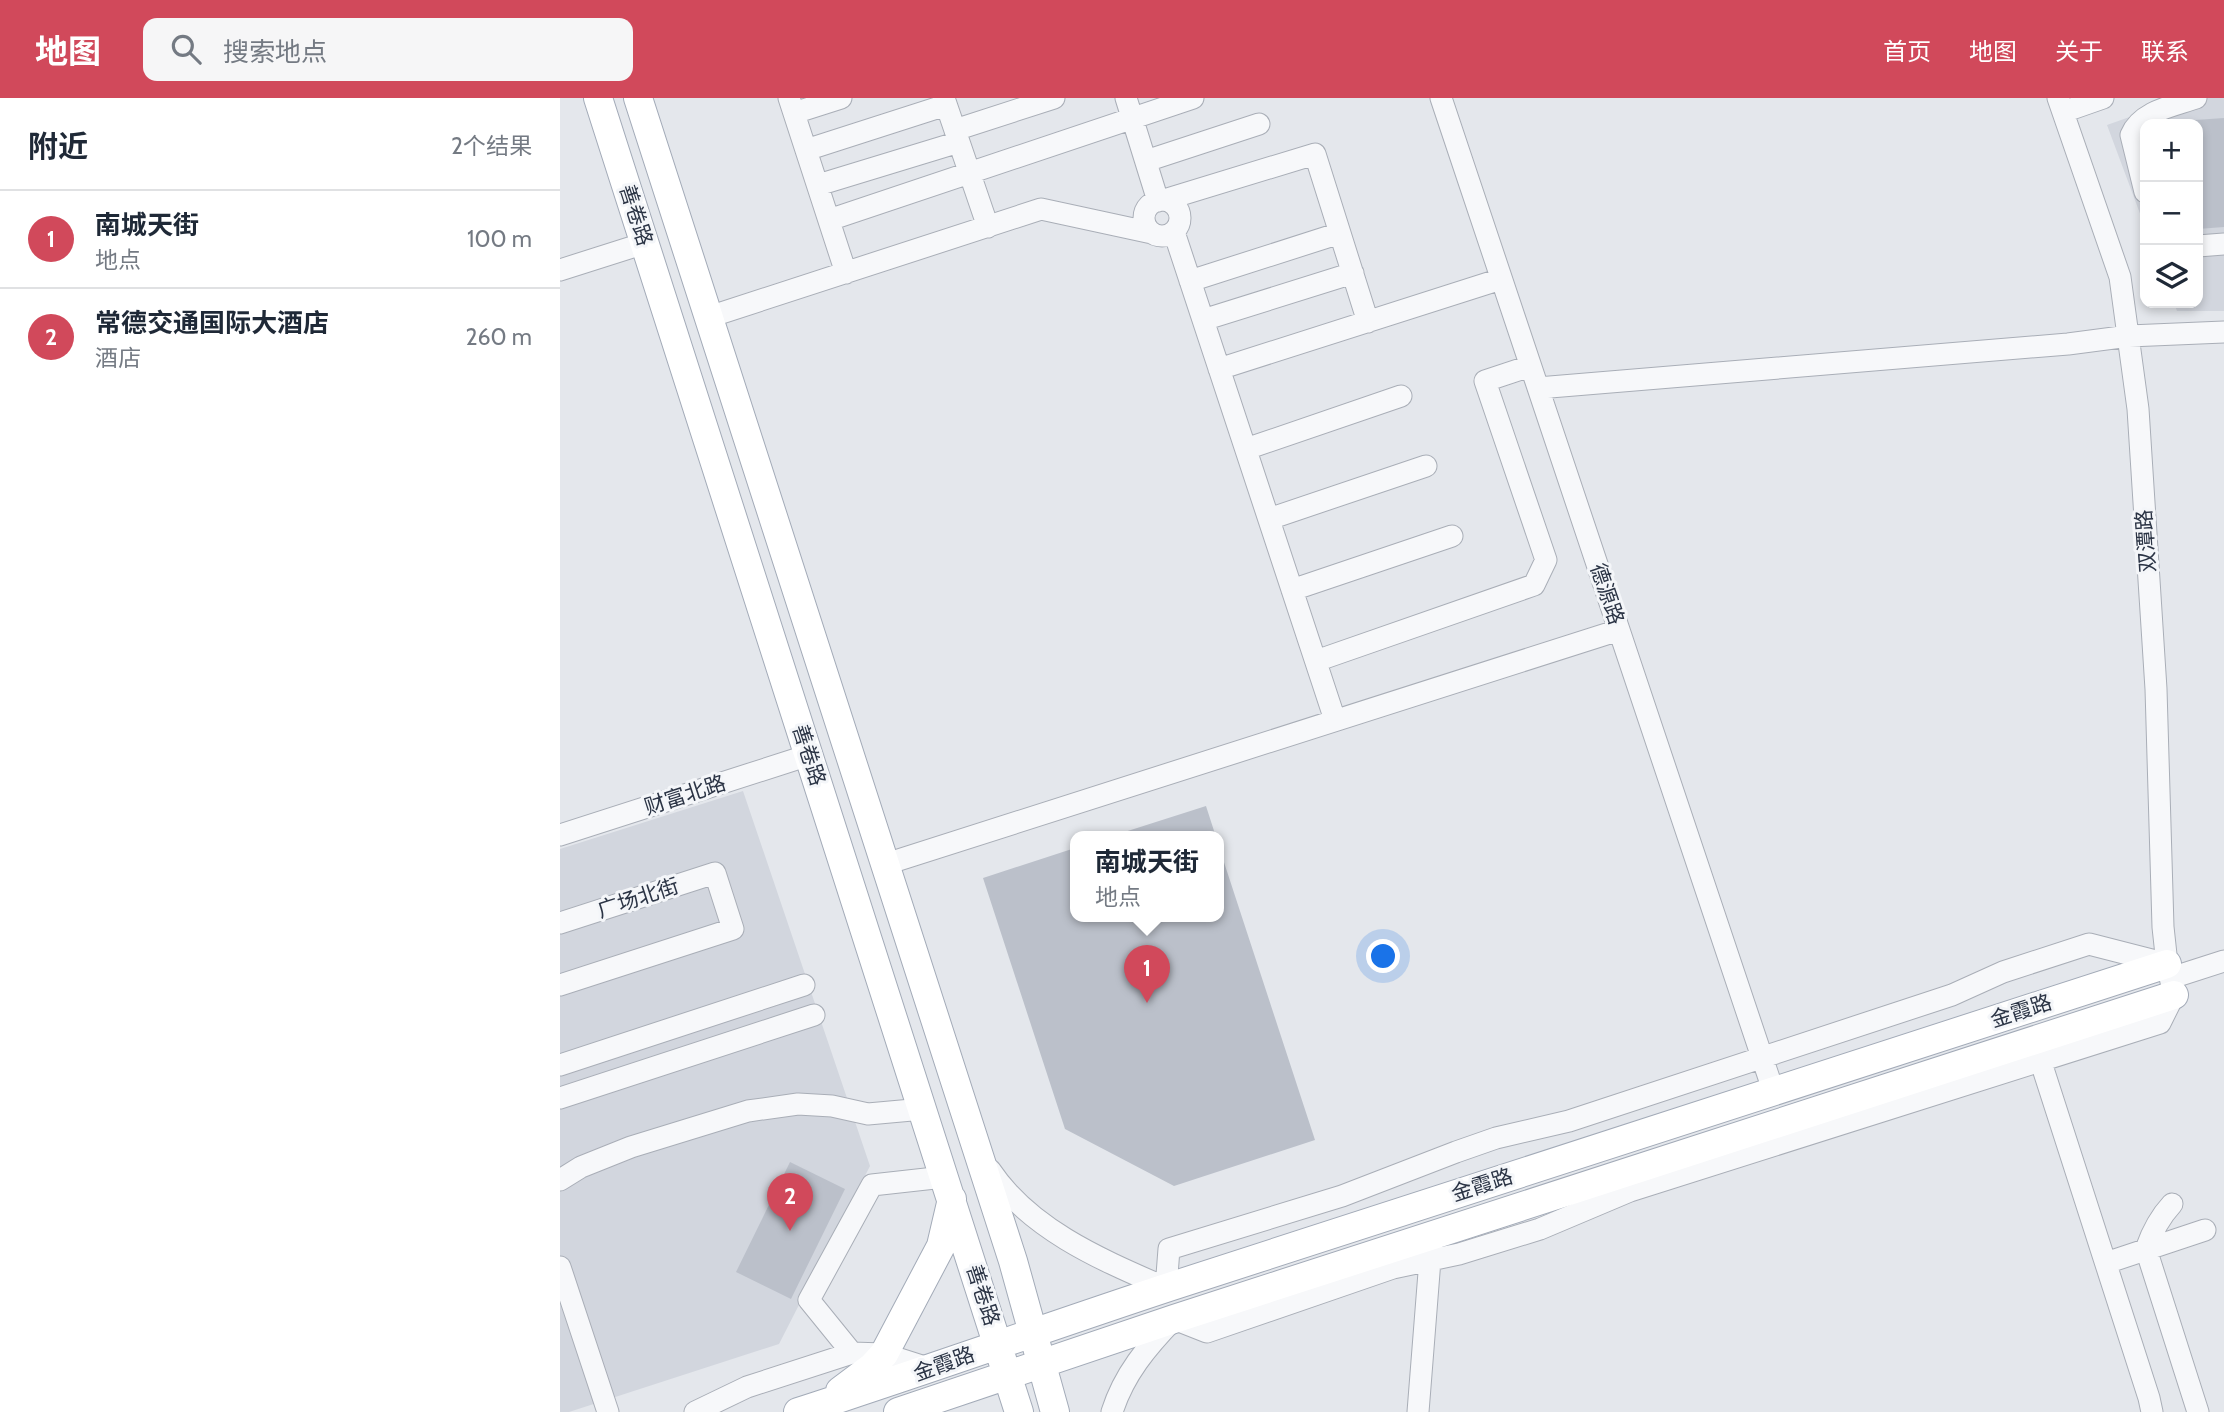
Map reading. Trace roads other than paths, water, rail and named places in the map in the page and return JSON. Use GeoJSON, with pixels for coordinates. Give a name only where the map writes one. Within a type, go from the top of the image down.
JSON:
{"type":"FeatureCollection","features":[{"type":"Feature","properties":{"kind":"main road","name":"善卷路"},"geometry":{"type":"LineString","coordinates":[[598,98],[1019,1412]]}},
{"type":"Feature","properties":{"kind":"main road","name":"善卷路"},"geometry":{"type":"LineString","coordinates":[[638,98],[979,1153],[1041,1363]]}},
{"type":"Feature","properties":{"kind":"main road","name":"金霞路"},"geometry":{"type":"LineString","coordinates":[[898,1412],[939,1404],[1007,1374],[1174,1319],[1431,1248],[2037,1051],[2171,979]]}},
{"type":"Feature","properties":{"kind":"main road","name":"金霞路"},"geometry":{"type":"LineString","coordinates":[[811,1408],[1166,1288],[1773,1090],[2171,979]]}},
{"type":"Feature","properties":{"kind":"main road"},"geometry":{"type":"LineString","coordinates":[[811,1408],[872,1367],[884,1354],[941,1246],[948,1188]]}},
{"type":"Feature","properties":{"kind":"main road"},"geometry":{"type":"LineString","coordinates":[[1041,1363],[1055,1412]]}},
{"type":"Feature","properties":{"kind":"street"},"geometry":{"type":"LineString","coordinates":[[841,98],[791,106],[846,273]]}},
{"type":"Feature","properties":{"kind":"street"},"geometry":{"type":"LineString","coordinates":[[817,185],[957,136],[1054,98]]}},
{"type":"Feature","properties":{"kind":"street"},"geometry":{"type":"LineString","coordinates":[[1126,98],[1161,201]]}},
{"type":"Feature","properties":{"kind":"street"},"geometry":{"type":"LineString","coordinates":[[829,220],[1193,98]]}},
{"type":"Feature","properties":{"kind":"street","name":"德源路"},"geometry":{"type":"LineString","coordinates":[[1441,98],[1773,1090]]}},
{"type":"Feature","properties":{"kind":"street"},"geometry":{"type":"LineString","coordinates":[[2060,105],[2103,98]]}},
{"type":"Feature","properties":{"kind":"street"},"geometry":{"type":"LineString","coordinates":[[2143,182],[2131,135],[2135,126],[2156,112],[2196,98]]}},
{"type":"Feature","properties":{"kind":"street"},"geometry":{"type":"LineString","coordinates":[[806,150],[945,102],[988,227]]}},
{"type":"Feature","properties":{"kind":"street","name":"双潭路"},"geometry":{"type":"LineString","coordinates":[[2060,105],[2120,277],[2129,336],[2138,409],[2156,689],[2164,926],[2171,979]]}},
{"type":"Feature","properties":{"kind":"street"},"geometry":{"type":"LineString","coordinates":[[1146,161],[1259,124]]}},
{"type":"Feature","properties":{"kind":"street"},"geometry":{"type":"LineString","coordinates":[[1152,233],[1146,224],[1145,212],[1152,203],[1315,154],[1368,322]]}},
{"type":"Feature","properties":{"kind":"street"},"geometry":{"type":"LineString","coordinates":[[709,317],[1041,209],[1163,236],[1174,232],[1180,222],[1179,210],[1170,202],[1161,201]]}},
{"type":"Feature","properties":{"kind":"street"},"geometry":{"type":"LineString","coordinates":[[1174,232],[1335,720]]}},
{"type":"Feature","properties":{"kind":"street"},"geometry":{"type":"LineString","coordinates":[[1190,281],[1340,233]]}},
{"type":"Feature","properties":{"kind":"street"},"geometry":{"type":"LineString","coordinates":[[560,270],[645,243]]}},
{"type":"Feature","properties":{"kind":"street"},"geometry":{"type":"LineString","coordinates":[[2203,246],[2224,244]]}},
{"type":"Feature","properties":{"kind":"street"},"geometry":{"type":"LineString","coordinates":[[1203,320],[1353,273]]}},
{"type":"Feature","properties":{"kind":"street"},"geometry":{"type":"LineString","coordinates":[[1219,369],[1501,279]]}},
{"type":"Feature","properties":{"kind":"street"},"geometry":{"type":"LineString","coordinates":[[1538,388],[2068,344],[2129,336],[2224,331]]}},
{"type":"Feature","properties":{"kind":"street"},"geometry":{"type":"LineString","coordinates":[[1316,661],[1534,584],[1546,560],[1485,381],[1530,366]]}},
{"type":"Feature","properties":{"kind":"street"},"geometry":{"type":"LineString","coordinates":[[1246,449],[1401,396]]}},
{"type":"Feature","properties":{"kind":"street"},"geometry":{"type":"LineString","coordinates":[[1269,519],[1426,466]]}},
{"type":"Feature","properties":{"kind":"street"},"geometry":{"type":"LineString","coordinates":[[1292,590],[1452,536]]}},
{"type":"Feature","properties":{"kind":"street"},"geometry":{"type":"LineString","coordinates":[[886,864],[1619,630]]}},
{"type":"Feature","properties":{"kind":"street","name":"财富北路"},"geometry":{"type":"LineString","coordinates":[[560,835],[809,755]]}},
{"type":"Feature","properties":{"kind":"street","name":"广场北街"},"geometry":{"type":"LineString","coordinates":[[560,923],[715,873],[733,929],[560,985]]}},
{"type":"Feature","properties":{"kind":"street"},"geometry":{"type":"LineString","coordinates":[[979,1153],[1003,1189],[1035,1218],[1074,1245],[1105,1262],[1166,1288],[1170,1249],[1342,1196],[1486,1142],[1569,1121],[1762,1058],[1952,995],[2003,972],[2090,944],[2171,979],[2224,961]]}},
{"type":"Feature","properties":{"kind":"street"},"geometry":{"type":"LineString","coordinates":[[560,1065],[804,985]]}},
{"type":"Feature","properties":{"kind":"street"},"geometry":{"type":"LineString","coordinates":[[560,1098],[814,1015]]}},
{"type":"Feature","properties":{"kind":"street"},"geometry":{"type":"LineString","coordinates":[[2037,1051],[2152,1412]]}},
{"type":"Feature","properties":{"kind":"street"},"geometry":{"type":"LineString","coordinates":[[560,1180],[581,1167],[631,1147],[748,1111],[798,1104],[832,1106],[868,1114],[923,1110]]}},
{"type":"Feature","properties":{"kind":"street"},"geometry":{"type":"LineString","coordinates":[[852,1353],[809,1300],[872,1185],[948,1188]]}},
{"type":"Feature","properties":{"kind":"street"},"geometry":{"type":"LineString","coordinates":[[1342,1196],[1352,1228]]}},
{"type":"Feature","properties":{"kind":"street"},"geometry":{"type":"LineString","coordinates":[[2172,1204],[2157,1224],[2146,1250],[2198,1412]]}},
{"type":"Feature","properties":{"kind":"street"},"geometry":{"type":"LineString","coordinates":[[2106,1263],[2205,1230]]}},
{"type":"Feature","properties":{"kind":"street"},"geometry":{"type":"LineString","coordinates":[[1418,1412],[1431,1248]]}},
{"type":"Feature","properties":{"kind":"street"},"geometry":{"type":"LineString","coordinates":[[560,1267],[570,1328],[608,1412]]}},
{"type":"Feature","properties":{"kind":"street"},"geometry":{"type":"LineString","coordinates":[[1112,1412],[1128,1373],[1147,1347],[1174,1319]]}},
{"type":"Feature","properties":{"kind":"street"},"geometry":{"type":"LineString","coordinates":[[695,1412],[747,1387],[852,1353],[884,1354],[931,1369]]}},
{"type":"Feature","properties":{"kind":"place","name":"南城天街"},"geometry":{"type":"Point","coordinates":[1147,1003]}},
{"type":"Feature","properties":{"kind":"place","name":"常德交通国际大酒店"},"geometry":{"type":"Point","coordinates":[790,1231]}}]}
